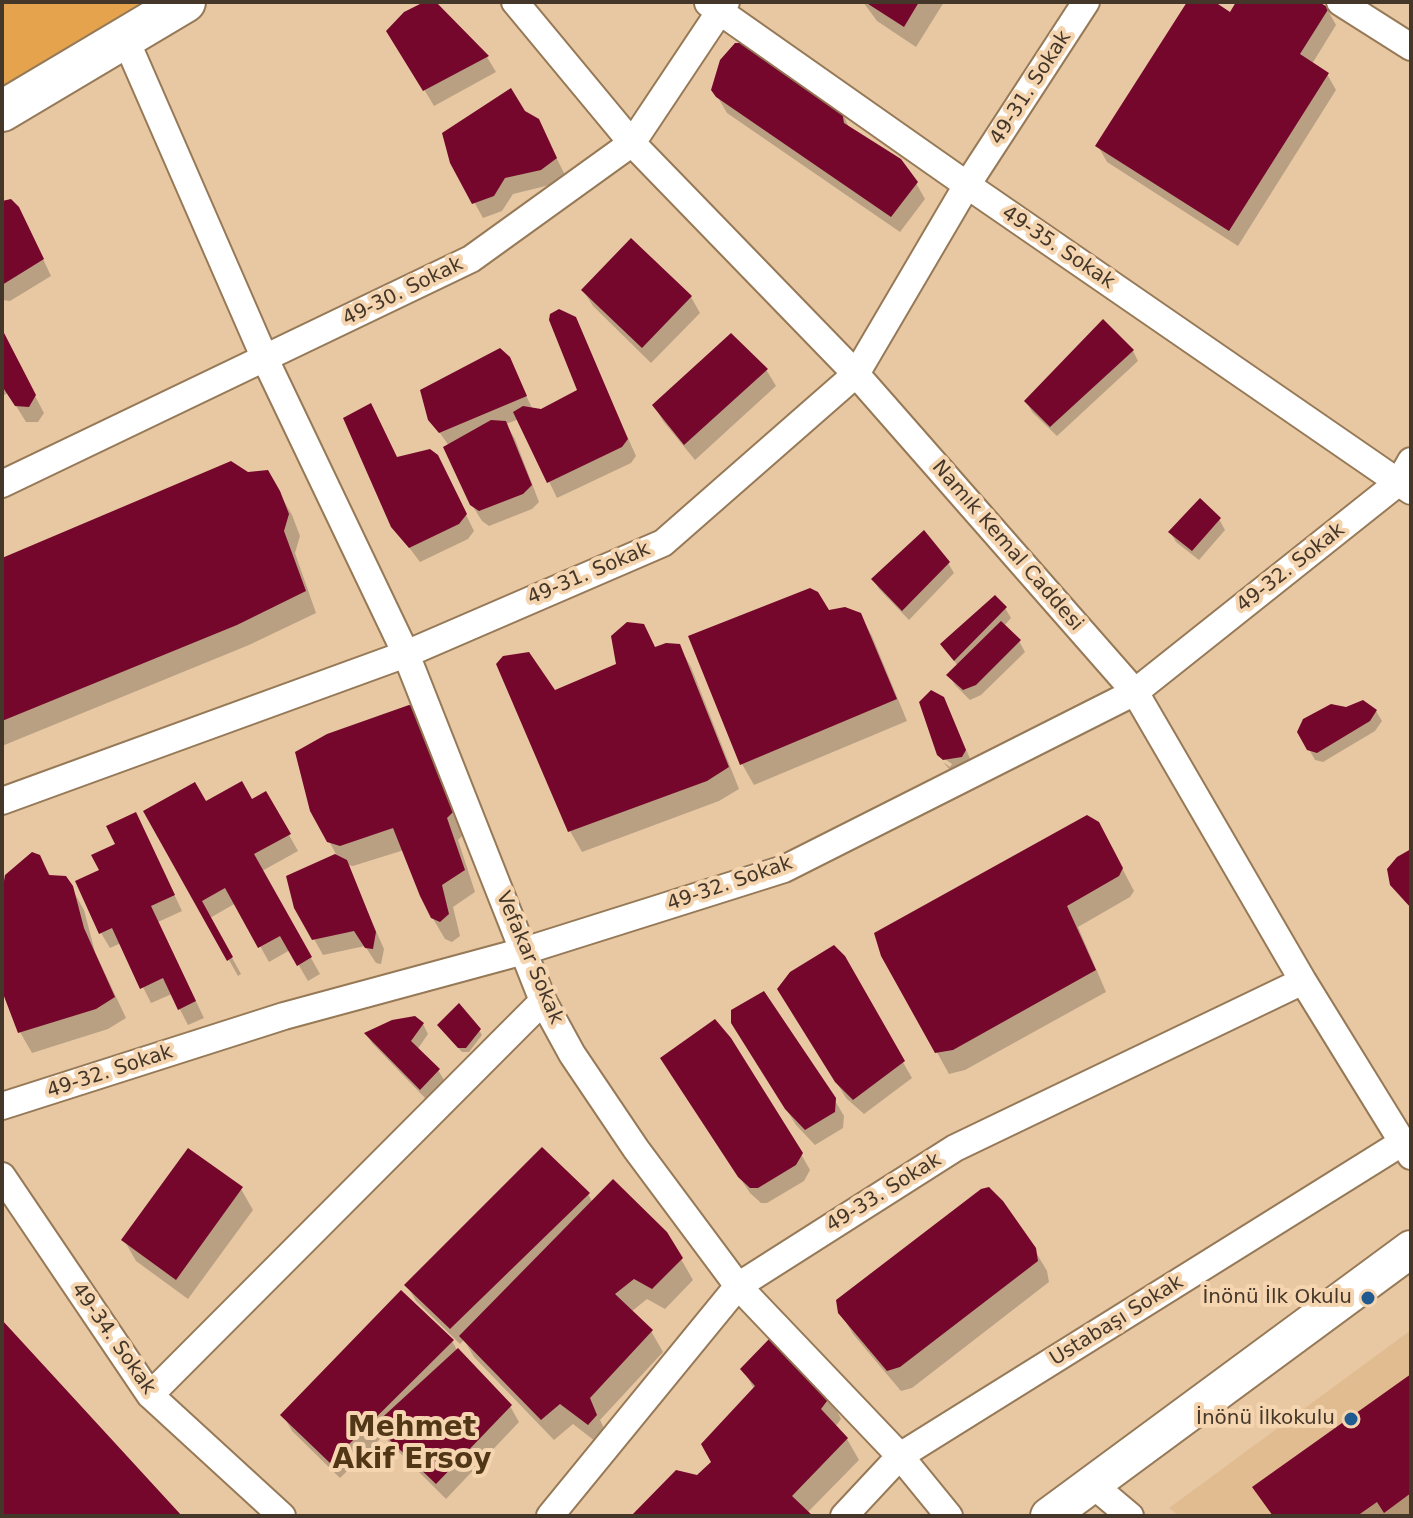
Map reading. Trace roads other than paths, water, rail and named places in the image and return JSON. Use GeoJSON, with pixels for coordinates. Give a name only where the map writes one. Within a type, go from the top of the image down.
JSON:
{"type":"FeatureCollection","features":[{"type":"Feature","properties":{"kind":"main road"},"geometry":{"type":"LineString","coordinates":[[2,111],[185,2]]}},
{"type":"Feature","properties":{"kind":"main road"},"geometry":{"type":"LineString","coordinates":[[1049,1516],[1411,1249]]}},
{"type":"Feature","properties":{"kind":"street","name":"Namık Kemal Caddesi"},"geometry":{"type":"LineString","coordinates":[[515,2],[632,143],[856,374],[1135,692],[1303,981],[1407,1149]]}},
{"type":"Feature","properties":{"kind":"street","name":"49-31. Sokak"},"geometry":{"type":"LineString","coordinates":[[2,801],[406,654],[663,543],[856,374],[967,185],[1086,2]]}},
{"type":"Feature","properties":{"kind":"street"},"geometry":{"type":"LineString","coordinates":[[1340,2],[1411,47]]}},
{"type":"Feature","properties":{"kind":"street","name":"49-30. Sokak"},"geometry":{"type":"LineString","coordinates":[[2,484],[471,259],[632,143],[718,5]]}},
{"type":"Feature","properties":{"kind":"street","name":"49-35. Sokak"},"geometry":{"type":"LineString","coordinates":[[718,5],[967,185],[1407,478]]}},
{"type":"Feature","properties":{"kind":"street","name":"Vefakar Sokak"},"geometry":{"type":"LineString","coordinates":[[125,38],[265,359],[406,654],[543,1001],[572,1054],[738,1286],[900,1456],[949,1516]]}},
{"type":"Feature","properties":{"kind":"street","name":"49-32. Sokak"},"geometry":{"type":"LineString","coordinates":[[2,1106],[284,1016],[524,951],[784,869],[1135,692],[1407,478]]}},
{"type":"Feature","properties":{"kind":"street","name":"49-33. Sokak"},"geometry":{"type":"LineString","coordinates":[[550,1516],[738,1286],[955,1148],[1303,981]]}},
{"type":"Feature","properties":{"kind":"street"},"geometry":{"type":"LineString","coordinates":[[150,1395],[543,1001]]}},
{"type":"Feature","properties":{"kind":"street","name":"Ustabaşı Sokak"},"geometry":{"type":"LineString","coordinates":[[844,1516],[900,1456],[1407,1149]]}},
{"type":"Feature","properties":{"kind":"street","name":"49-34. Sokak"},"geometry":{"type":"LineString","coordinates":[[2,1176],[150,1395],[282,1516]]}},
{"type":"Feature","properties":{"kind":"street"},"geometry":{"type":"LineString","coordinates":[[1092,1484],[1130,1516]]}},
{"type":"Feature","properties":{"kind":"place","name":"İnönü İlk Okulu"},"geometry":{"type":"Point","coordinates":[1368,1298]}},
{"type":"Feature","properties":{"kind":"place","name":"İnönü İlkokulu"},"geometry":{"type":"Point","coordinates":[1351,1419]}},
{"type":"Feature","properties":{"kind":"district","name":"Mehmet Akif Ersoy"},"geometry":{"type":"Point","coordinates":[412,1445]}}]}
